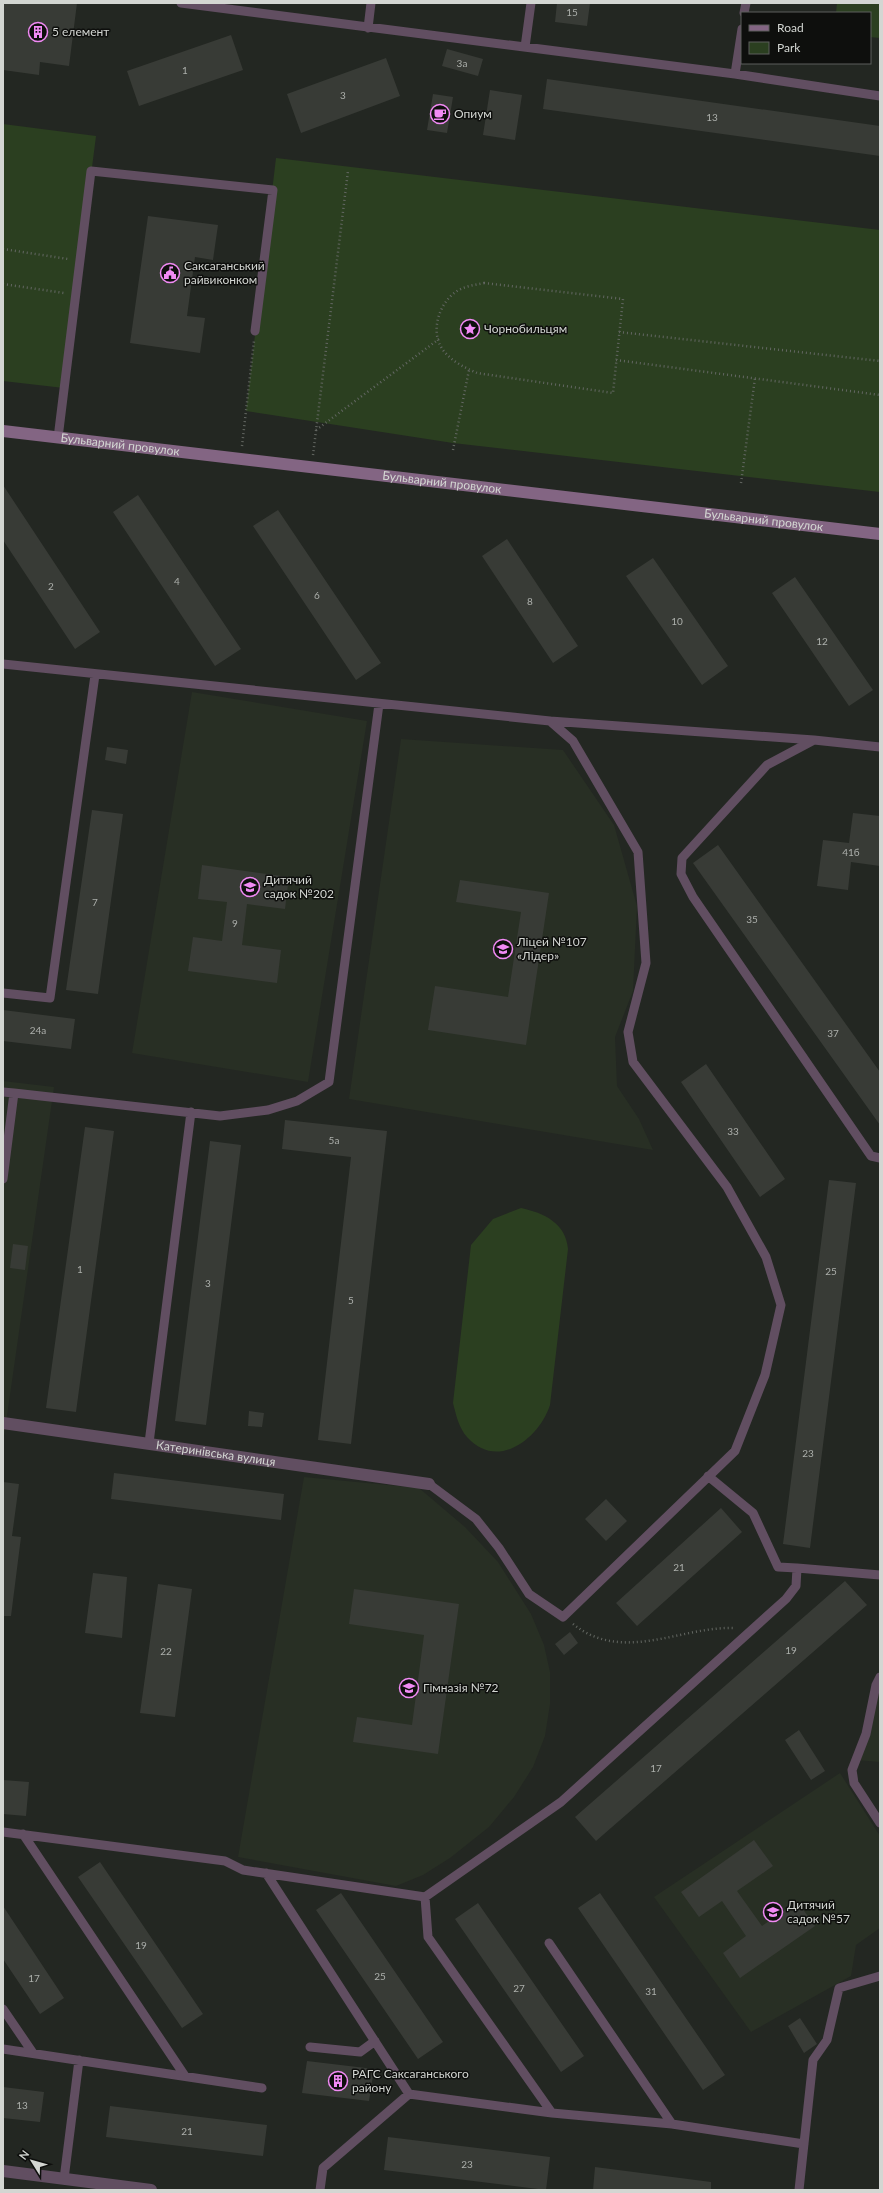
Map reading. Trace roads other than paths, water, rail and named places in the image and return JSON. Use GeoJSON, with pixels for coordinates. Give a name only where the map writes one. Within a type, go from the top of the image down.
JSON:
{"type":"FeatureCollection","features":[{"type":"Feature","properties":{"kind":"street","name":"Бульварний провулок"},"geometry":{"type":"LineString","coordinates":[[3,431],[312,466],[880,534]]}},
{"type":"Feature","properties":{"kind":"street","name":"Катеринівська вулиця"},"geometry":{"type":"LineString","coordinates":[[3,1424],[148,1443],[429,1484]]}},
{"type":"Feature","properties":{"kind":"street"},"geometry":{"type":"LineString","coordinates":[[3,2172],[151,2190]]}},
{"type":"Feature","properties":{"kind":"lane"},"geometry":{"type":"LineString","coordinates":[[181,3],[210,5],[368,28],[735,74],[880,96]]}},
{"type":"Feature","properties":{"kind":"lane"},"geometry":{"type":"LineString","coordinates":[[368,28],[371,3]]}},
{"type":"Feature","properties":{"kind":"lane"},"geometry":{"type":"LineString","coordinates":[[525,47],[531,3]]}},
{"type":"Feature","properties":{"kind":"lane"},"geometry":{"type":"LineString","coordinates":[[735,74],[741,35]]}},
{"type":"Feature","properties":{"kind":"lane"},"geometry":{"type":"LineString","coordinates":[[58,438],[91,171],[273,190],[256,331]]}},
{"type":"Feature","properties":{"kind":"lane"},"geometry":{"type":"LineString","coordinates":[[3,664],[95,675],[550,721],[814,740],[880,747]]}},
{"type":"Feature","properties":{"kind":"lane"},"geometry":{"type":"LineString","coordinates":[[3,993],[50,998],[95,675]]}},
{"type":"Feature","properties":{"kind":"lane"},"geometry":{"type":"LineString","coordinates":[[3,1092],[220,1116],[268,1110],[297,1101],[329,1082],[378,704]]}},
{"type":"Feature","properties":{"kind":"lane"},"geometry":{"type":"LineString","coordinates":[[429,1484],[476,1519],[499,1548],[530,1594],[563,1617],[735,1451],[765,1375],[781,1305],[766,1257],[727,1187],[633,1062],[628,1032],[646,963],[638,852],[573,741],[550,721]]}},
{"type":"Feature","properties":{"kind":"lane"},"geometry":{"type":"LineString","coordinates":[[814,740],[768,765],[682,858],[680,874],[693,898],[871,1156],[880,1158]]}},
{"type":"Feature","properties":{"kind":"lane"},"geometry":{"type":"LineString","coordinates":[[3,1179],[14,1093]]}},
{"type":"Feature","properties":{"kind":"lane"},"geometry":{"type":"LineString","coordinates":[[148,1443],[191,1112]]}},
{"type":"Feature","properties":{"kind":"lane"},"geometry":{"type":"LineString","coordinates":[[708,1476],[753,1513],[778,1568],[797,1568],[880,1575]]}},
{"type":"Feature","properties":{"kind":"lane"},"geometry":{"type":"LineString","coordinates":[[3,1832],[225,1861],[243,1870],[425,1897],[562,1802],[786,1599],[796,1586],[797,1568]]}},
{"type":"Feature","properties":{"kind":"lane"},"geometry":{"type":"LineString","coordinates":[[880,1677],[876,1685],[866,1734],[852,1770],[854,1783],[880,1823]]}},
{"type":"Feature","properties":{"kind":"lane"},"geometry":{"type":"LineString","coordinates":[[22,1834],[185,2076]]}},
{"type":"Feature","properties":{"kind":"lane"},"geometry":{"type":"LineString","coordinates":[[266,1873],[409,2094]]}},
{"type":"Feature","properties":{"kind":"lane"},"geometry":{"type":"LineString","coordinates":[[425,1897],[428,1937],[552,2113]]}},
{"type":"Feature","properties":{"kind":"lane"},"geometry":{"type":"LineString","coordinates":[[549,1943],[672,2124]]}},
{"type":"Feature","properties":{"kind":"lane"},"geometry":{"type":"LineString","coordinates":[[799,2190],[813,2060],[827,2040],[839,1988],[880,1976]]}},
{"type":"Feature","properties":{"kind":"lane"},"geometry":{"type":"LineString","coordinates":[[3,2009],[33,2053]]}},
{"type":"Feature","properties":{"kind":"lane"},"geometry":{"type":"LineString","coordinates":[[310,2047],[360,2052],[374,2041]]}},
{"type":"Feature","properties":{"kind":"lane"},"geometry":{"type":"LineString","coordinates":[[3,2049],[262,2088]]}},
{"type":"Feature","properties":{"kind":"lane"},"geometry":{"type":"LineString","coordinates":[[64,2179],[79,2060]]}},
{"type":"Feature","properties":{"kind":"lane"},"geometry":{"type":"LineString","coordinates":[[320,2190],[323,2168],[409,2094],[552,2113],[672,2124],[804,2144]]}},
{"type":"Feature","properties":{"kind":"place","name":"5 елемент"},"geometry":{"type":"Point","coordinates":[38,32]}},
{"type":"Feature","properties":{"kind":"place","name":"Опиум"},"geometry":{"type":"Point","coordinates":[440,114]}},
{"type":"Feature","properties":{"kind":"place","name":"Саксаганський райвиконком"},"geometry":{"type":"Point","coordinates":[170,273]}},
{"type":"Feature","properties":{"kind":"place","name":"Чорнобильцям"},"geometry":{"type":"Point","coordinates":[470,329]}},
{"type":"Feature","properties":{"kind":"place","name":"Дитячий садок №202"},"geometry":{"type":"Point","coordinates":[250,887]}},
{"type":"Feature","properties":{"kind":"place","name":"Ліцей №107 «Лідер»"},"geometry":{"type":"Point","coordinates":[503,949]}},
{"type":"Feature","properties":{"kind":"place","name":"Гімназія №72"},"geometry":{"type":"Point","coordinates":[409,1688]}},
{"type":"Feature","properties":{"kind":"place","name":"Дитячий садок №57"},"geometry":{"type":"Point","coordinates":[773,1912]}},
{"type":"Feature","properties":{"kind":"place","name":"РАГС Саксаганського району"},"geometry":{"type":"Point","coordinates":[338,2081]}}]}
